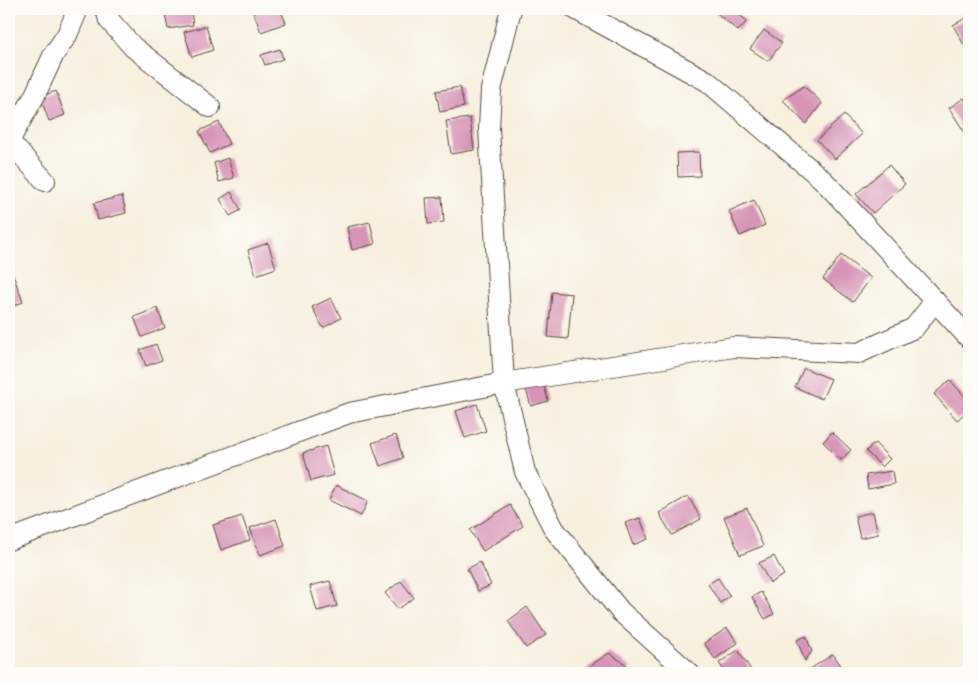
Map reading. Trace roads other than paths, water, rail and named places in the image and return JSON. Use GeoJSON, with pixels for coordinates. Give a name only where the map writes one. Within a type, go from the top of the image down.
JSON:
{"type":"FeatureCollection","features":[{"type":"Feature","properties":{"kind":"street"},"geometry":{"type":"LineString","coordinates":[[45,181],[9,141],[34,97],[78,9]]}},
{"type":"Feature","properties":{"kind":"street"},"geometry":{"type":"LineString","coordinates":[[106,9],[109,20],[133,46],[210,107]]}},
{"type":"Feature","properties":{"kind":"street"},"geometry":{"type":"LineString","coordinates":[[511,9],[491,90],[488,129],[504,383],[525,472],[554,529],[621,612],[689,673]]}},
{"type":"Feature","properties":{"kind":"street"},"geometry":{"type":"LineString","coordinates":[[575,9],[707,81],[823,180],[969,338]]}},
{"type":"Feature","properties":{"kind":"street"},"geometry":{"type":"LineString","coordinates":[[9,540],[350,413],[504,383],[734,346],[858,353],[914,328],[935,301]]}}]}
